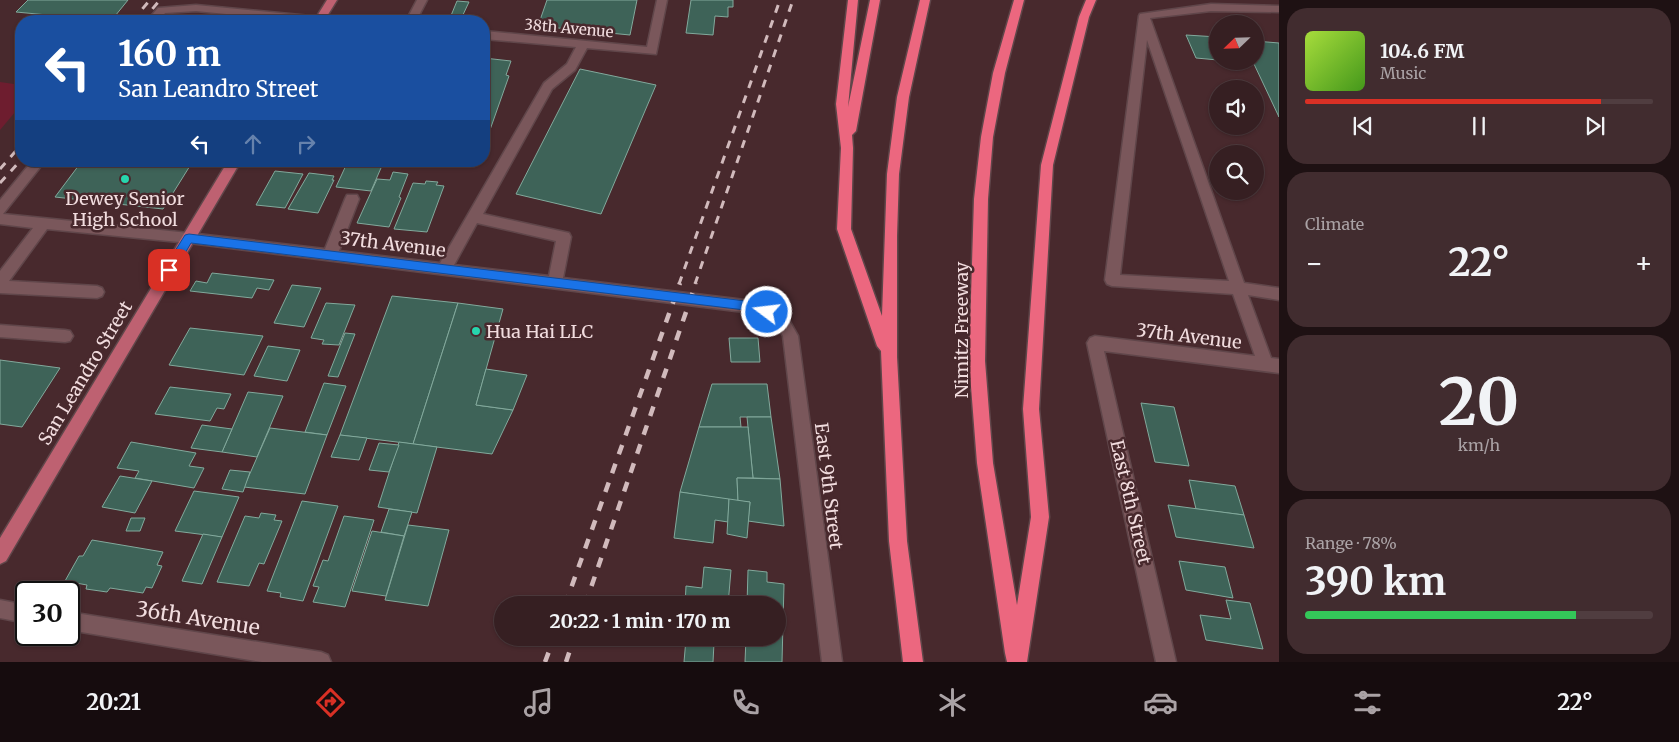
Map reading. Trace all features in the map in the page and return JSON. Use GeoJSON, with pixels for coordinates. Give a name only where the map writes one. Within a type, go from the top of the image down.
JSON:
{"type":"FeatureCollection","features":[{"type":"Feature","properties":{"kind":"highway"},"geometry":{"type":"LineString","coordinates":[[847,148],[842,104],[853,0]]}},
{"type":"Feature","properties":{"kind":"highway"},"geometry":{"type":"LineString","coordinates":[[875,0],[847,148],[844,229],[889,357]]}},
{"type":"Feature","properties":{"kind":"highway"},"geometry":{"type":"LineString","coordinates":[[913,662],[898,541],[889,357],[893,174],[903,97],[925,0]]}},
{"type":"Feature","properties":{"kind":"highway","name":"Nimitz Freeway"},"geometry":{"type":"LineString","coordinates":[[1017,662],[985,463],[977,361],[981,199],[987,137],[999,73],[1019,0]]}},
{"type":"Feature","properties":{"kind":"highway"},"geometry":{"type":"LineString","coordinates":[[1017,662],[1040,517],[1032,409],[1047,165],[1084,16],[1092,0]]}},
{"type":"Feature","properties":{"kind":"main road"},"geometry":{"type":"LineString","coordinates":[[323,15],[332,0]]}},
{"type":"Feature","properties":{"kind":"main road","name":"San Leandro Street"},"geometry":{"type":"LineString","coordinates":[[0,555],[231,167]]}},
{"type":"Feature","properties":{"kind":"street"},"geometry":{"type":"LineString","coordinates":[[158,15],[170,0]]}},
{"type":"Feature","properties":{"kind":"street"},"geometry":{"type":"LineString","coordinates":[[415,15],[422,0]]}},
{"type":"Feature","properties":{"kind":"street","name":"38th Avenue"},"geometry":{"type":"LineString","coordinates":[[490,36],[652,50],[662,0]]}},
{"type":"Feature","properties":{"kind":"street"},"geometry":{"type":"LineString","coordinates":[[1144,16],[1179,9],[1235,6],[1279,10]]}},
{"type":"Feature","properties":{"kind":"street"},"geometry":{"type":"LineString","coordinates":[[162,10],[196,8],[262,15]]}},
{"type":"Feature","properties":{"kind":"street"},"geometry":{"type":"LineString","coordinates":[[1144,16],[1240,288],[1272,365]]}},
{"type":"Feature","properties":{"kind":"street"},"geometry":{"type":"LineString","coordinates":[[1144,16],[1112,280],[1240,288],[1279,294]]}},
{"type":"Feature","properties":{"kind":"street"},"geometry":{"type":"LineString","coordinates":[[444,269],[548,86],[571,67],[584,44]]}},
{"type":"Feature","properties":{"kind":"street"},"geometry":{"type":"LineString","coordinates":[[0,210],[35,167]]}},
{"type":"Feature","properties":{"kind":"street"},"geometry":{"type":"LineString","coordinates":[[330,255],[352,199]]}},
{"type":"Feature","properties":{"kind":"street"},"geometry":{"type":"LineString","coordinates":[[474,217],[564,237],[554,282]]}},
{"type":"Feature","properties":{"kind":"street","name":"37th Avenue"},"geometry":{"type":"LineString","coordinates":[[0,219],[189,238],[754,307],[780,317]]}},
{"type":"Feature","properties":{"kind":"street"},"geometry":{"type":"LineString","coordinates":[[0,282],[44,223]]}},
{"type":"Feature","properties":{"kind":"street"},"geometry":{"type":"LineString","coordinates":[[0,287],[97,292]]}},
{"type":"Feature","properties":{"kind":"street","name":"East 9th Street"},"geometry":{"type":"LineString","coordinates":[[780,317],[790,336],[832,662]]}},
{"type":"Feature","properties":{"kind":"street"},"geometry":{"type":"LineString","coordinates":[[0,331],[65,336]]}},
{"type":"Feature","properties":{"kind":"street","name":"37th Avenue"},"geometry":{"type":"LineString","coordinates":[[1095,343],[1272,365]]}},
{"type":"Feature","properties":{"kind":"street","name":"East 8th Street"},"geometry":{"type":"LineString","coordinates":[[1095,343],[1166,662]]}},
{"type":"Feature","properties":{"kind":"street"},"geometry":{"type":"LineString","coordinates":[[0,610],[15,612]]}},
{"type":"Feature","properties":{"kind":"street","name":"36th Avenue"},"geometry":{"type":"LineString","coordinates":[[80,623],[320,662]]}},
{"type":"Feature","properties":{"kind":"shaded area"},"geometry":{"type":"Polygon","coordinates":[[[0,82],[15,84],[15,112],[0,130],[0,82]]]}},
{"type":"Feature","properties":{"kind":"building"},"geometry":{"type":"Polygon","coordinates":[[[28,0],[128,0],[116,15],[48,15],[16,12],[28,0]]]}},
{"type":"Feature","properties":{"kind":"building"},"geometry":{"type":"Polygon","coordinates":[[[547,0],[637,0],[630,35],[538,26],[547,0]]]}},
{"type":"Feature","properties":{"kind":"building"},"geometry":{"type":"Polygon","coordinates":[[[691,0],[733,0],[733,7],[728,7],[728,17],[715,16],[713,35],[686,33],[691,0]]]}},
{"type":"Feature","properties":{"kind":"building"},"geometry":{"type":"Polygon","coordinates":[[[457,1],[469,2],[463,15],[451,15],[457,1]]]}},
{"type":"Feature","properties":{"kind":"building"},"geometry":{"type":"Polygon","coordinates":[[[1186,35],[1209,36],[1209,59],[1196,58],[1186,35]]]}},
{"type":"Feature","properties":{"kind":"building"},"geometry":{"type":"Polygon","coordinates":[[[1264,42],[1279,43],[1279,117],[1264,85],[1264,80],[1262,80],[1257,70],[1264,70],[1264,42]]]}},
{"type":"Feature","properties":{"kind":"building"},"geometry":{"type":"Polygon","coordinates":[[[490,59],[511,61],[506,75],[509,76],[490,130],[490,59]]]}},
{"type":"Feature","properties":{"kind":"building"},"geometry":{"type":"Polygon","coordinates":[[[580,69],[656,85],[601,214],[516,194],[580,69]]]}},
{"type":"Feature","properties":{"kind":"building","name":"Dewey Senior High School"},"geometry":{"type":"Polygon","coordinates":[[[78,167],[189,167],[163,209],[55,197],[78,167]]]}},
{"type":"Feature","properties":{"kind":"building"},"geometry":{"type":"Polygon","coordinates":[[[345,167],[381,167],[371,191],[336,187],[345,167]]]}},
{"type":"Feature","properties":{"kind":"building"},"geometry":{"type":"Polygon","coordinates":[[[275,171],[303,174],[285,208],[256,205],[275,171]]]}},
{"type":"Feature","properties":{"kind":"building"},"geometry":{"type":"Polygon","coordinates":[[[393,172],[408,174],[399,197],[401,198],[389,227],[357,223],[377,179],[390,180],[393,172]]]}},
{"type":"Feature","properties":{"kind":"building"},"geometry":{"type":"Polygon","coordinates":[[[309,173],[334,176],[332,180],[334,180],[318,213],[288,209],[309,173]]]}},
{"type":"Feature","properties":{"kind":"building"},"geometry":{"type":"Polygon","coordinates":[[[426,181],[438,182],[436,185],[444,186],[427,232],[394,229],[413,183],[425,184],[426,181]]]}},
{"type":"Feature","properties":{"kind":"building"},"geometry":{"type":"Polygon","coordinates":[[[212,273],[274,280],[269,290],[257,288],[252,298],[190,291],[196,281],[207,283],[212,273]]]}},
{"type":"Feature","properties":{"kind":"building"},"geometry":{"type":"Polygon","coordinates":[[[292,285],[321,288],[304,327],[274,323],[292,285]]]}},
{"type":"Feature","properties":{"kind":"building"},"geometry":{"type":"Polygon","coordinates":[[[392,296],[458,303],[413,444],[340,435],[392,296]]]}},
{"type":"Feature","properties":{"kind":"building"},"geometry":{"type":"Polygon","coordinates":[[[326,303],[355,305],[339,345],[322,344],[324,340],[311,338],[326,303]]]}},
{"type":"Feature","properties":{"kind":"building"},"geometry":{"type":"Polygon","coordinates":[[[458,303],[503,309],[476,405],[513,410],[492,454],[413,444],[458,303]]]}},
{"type":"Feature","properties":{"kind":"building"},"geometry":{"type":"Polygon","coordinates":[[[190,328],[263,336],[244,375],[169,365],[190,328]]]}},
{"type":"Feature","properties":{"kind":"building"},"geometry":{"type":"Polygon","coordinates":[[[345,333],[355,334],[338,377],[328,376],[345,333]]]}},
{"type":"Feature","properties":{"kind":"building"},"geometry":{"type":"Polygon","coordinates":[[[729,338],[758,338],[760,362],[731,362],[729,338]]]}},
{"type":"Feature","properties":{"kind":"building"},"geometry":{"type":"Polygon","coordinates":[[[268,346],[300,350],[287,381],[254,376],[268,346]]]}},
{"type":"Feature","properties":{"kind":"building"},"geometry":{"type":"Polygon","coordinates":[[[0,360],[60,368],[22,427],[0,424],[0,360]]]}},
{"type":"Feature","properties":{"kind":"building"},"geometry":{"type":"Polygon","coordinates":[[[486,369],[527,375],[513,410],[476,405],[486,369]]]}},
{"type":"Feature","properties":{"kind":"building"},"geometry":{"type":"Polygon","coordinates":[[[324,383],[346,386],[327,435],[305,432],[324,383]]]}},
{"type":"Feature","properties":{"kind":"building"},"geometry":{"type":"Polygon","coordinates":[[[712,384],[767,384],[771,417],[740,417],[741,427],[699,427],[712,384]]]}},
{"type":"Feature","properties":{"kind":"building"},"geometry":{"type":"Polygon","coordinates":[[[170,387],[231,394],[224,409],[217,408],[210,421],[155,414],[170,387]]]}},
{"type":"Feature","properties":{"kind":"building"},"geometry":{"type":"Polygon","coordinates":[[[248,392],[283,396],[257,457],[222,452],[248,392]]]}},
{"type":"Feature","properties":{"kind":"building"},"geometry":{"type":"Polygon","coordinates":[[[1141,403],[1174,407],[1189,466],[1155,462],[1141,403]]]}},
{"type":"Feature","properties":{"kind":"building"},"geometry":{"type":"Polygon","coordinates":[[[747,417],[771,417],[780,479],[753,478],[747,417]]]}},
{"type":"Feature","properties":{"kind":"building"},"geometry":{"type":"Polygon","coordinates":[[[202,425],[232,429],[222,452],[191,448],[202,425]]]}},
{"type":"Feature","properties":{"kind":"building"},"geometry":{"type":"Polygon","coordinates":[[[699,427],[748,427],[753,478],[737,478],[738,501],[680,492],[699,427]]]}},
{"type":"Feature","properties":{"kind":"building"},"geometry":{"type":"Polygon","coordinates":[[[270,428],[327,435],[305,494],[244,487],[270,428]]]}},
{"type":"Feature","properties":{"kind":"building"},"geometry":{"type":"Polygon","coordinates":[[[340,435],[367,438],[359,460],[331,457],[340,435]]]}},
{"type":"Feature","properties":{"kind":"building"},"geometry":{"type":"Polygon","coordinates":[[[131,442],[196,453],[189,466],[204,468],[194,488],[135,478],[139,471],[117,468],[131,442]]]}},
{"type":"Feature","properties":{"kind":"building"},"geometry":{"type":"Polygon","coordinates":[[[399,442],[437,447],[417,513],[378,507],[399,442]]]}},
{"type":"Feature","properties":{"kind":"building"},"geometry":{"type":"Polygon","coordinates":[[[379,443],[399,445],[389,472],[369,470],[379,443]]]}},
{"type":"Feature","properties":{"kind":"building"},"geometry":{"type":"Polygon","coordinates":[[[230,470],[250,472],[243,492],[222,489],[230,470]]]}},
{"type":"Feature","properties":{"kind":"building"},"geometry":{"type":"Polygon","coordinates":[[[120,476],[152,481],[135,513],[102,507],[120,476]]]}},
{"type":"Feature","properties":{"kind":"building"},"geometry":{"type":"Polygon","coordinates":[[[737,478],[780,479],[784,526],[748,521],[750,502],[738,501],[737,478]]]}},
{"type":"Feature","properties":{"kind":"building"},"geometry":{"type":"Polygon","coordinates":[[[1189,480],[1235,486],[1244,515],[1196,509],[1189,480]]]}},
{"type":"Feature","properties":{"kind":"building"},"geometry":{"type":"Polygon","coordinates":[[[194,491],[239,497],[222,537],[175,531],[194,491]]]}},
{"type":"Feature","properties":{"kind":"building"},"geometry":{"type":"Polygon","coordinates":[[[680,492],[729,499],[728,522],[715,520],[713,543],[674,538],[680,492]]]}},
{"type":"Feature","properties":{"kind":"building"},"geometry":{"type":"Polygon","coordinates":[[[729,499],[750,502],[747,538],[727,534],[729,499]]]}},
{"type":"Feature","properties":{"kind":"building"},"geometry":{"type":"Polygon","coordinates":[[[302,501],[338,506],[303,601],[280,597],[281,593],[267,591],[302,501]]]}},
{"type":"Feature","properties":{"kind":"building"},"geometry":{"type":"Polygon","coordinates":[[[1168,505],[1244,515],[1254,548],[1176,537],[1168,505]]]}},
{"type":"Feature","properties":{"kind":"building"},"geometry":{"type":"Polygon","coordinates":[[[389,509],[412,512],[404,536],[381,532],[389,509]]]}},
{"type":"Feature","properties":{"kind":"building"},"geometry":{"type":"Polygon","coordinates":[[[261,513],[276,515],[274,520],[282,521],[264,564],[259,563],[249,586],[217,582],[245,516],[259,518],[261,513]]]}},
{"type":"Feature","properties":{"kind":"building"},"geometry":{"type":"Polygon","coordinates":[[[344,516],[374,520],[345,607],[313,602],[319,587],[313,586],[323,560],[328,561],[344,516]]]}},
{"type":"Feature","properties":{"kind":"building"},"geometry":{"type":"Polygon","coordinates":[[[131,518],[145,518],[140,531],[126,531],[131,518]]]}},
{"type":"Feature","properties":{"kind":"building"},"geometry":{"type":"Polygon","coordinates":[[[408,525],[449,530],[428,606],[385,600],[408,525]]]}},
{"type":"Feature","properties":{"kind":"building"},"geometry":{"type":"Polygon","coordinates":[[[372,531],[404,536],[386,596],[352,591],[372,531]]]}},
{"type":"Feature","properties":{"kind":"building"},"geometry":{"type":"Polygon","coordinates":[[[203,534],[222,537],[202,584],[182,581],[203,534]]]}},
{"type":"Feature","properties":{"kind":"building"},"geometry":{"type":"Polygon","coordinates":[[[92,540],[163,552],[157,565],[162,566],[152,588],[146,587],[143,593],[110,588],[107,592],[86,589],[87,585],[80,584],[80,581],[65,581],[79,556],[83,556],[92,540]]]}},
{"type":"Feature","properties":{"kind":"building"},"geometry":{"type":"Polygon","coordinates":[[[1179,561],[1225,567],[1233,598],[1186,590],[1179,561]]]}},
{"type":"Feature","properties":{"kind":"building"},"geometry":{"type":"Polygon","coordinates":[[[704,567],[731,570],[729,596],[685,596],[686,586],[702,588],[704,567]]]}},
{"type":"Feature","properties":{"kind":"building"},"geometry":{"type":"Polygon","coordinates":[[[748,570],[767,572],[767,582],[784,584],[784,596],[747,596],[748,570]]]}},
{"type":"Feature","properties":{"kind":"building"},"geometry":{"type":"Polygon","coordinates":[[[1226,600],[1250,603],[1263,649],[1206,640],[1200,615],[1231,619],[1226,600]]]}},
{"type":"Feature","properties":{"kind":"building"},"geometry":{"type":"Polygon","coordinates":[[[685,646],[714,646],[713,662],[684,662],[685,646]]]}},
{"type":"Feature","properties":{"kind":"building"},"geometry":{"type":"Polygon","coordinates":[[[746,646],[782,646],[782,662],[745,662],[746,646]]]}},
{"type":"Feature","properties":{"kind":"railway"},"geometry":{"type":"LineString","coordinates":[[137,15],[150,0]]}},
{"type":"Feature","properties":{"kind":"railway"},"geometry":{"type":"LineString","coordinates":[[147,15],[160,0]]}},
{"type":"Feature","properties":{"kind":"railway"},"geometry":{"type":"LineString","coordinates":[[679,284],[780,0]]}},
{"type":"Feature","properties":{"kind":"railway"},"geometry":{"type":"LineString","coordinates":[[695,284],[793,0]]}},
{"type":"Feature","properties":{"kind":"railway"},"geometry":{"type":"LineString","coordinates":[[0,169],[15,152]]}},
{"type":"Feature","properties":{"kind":"railway"},"geometry":{"type":"LineString","coordinates":[[0,183],[15,167]]}},
{"type":"Feature","properties":{"kind":"railway"},"geometry":{"type":"LineString","coordinates":[[568,596],[680,283]]}},
{"type":"Feature","properties":{"kind":"railway"},"geometry":{"type":"LineString","coordinates":[[588,596],[696,283]]}},
{"type":"Feature","properties":{"kind":"railway"},"geometry":{"type":"LineString","coordinates":[[545,662],[551,646]]}},
{"type":"Feature","properties":{"kind":"railway"},"geometry":{"type":"LineString","coordinates":[[566,662],[571,646]]}},
{"type":"Feature","properties":{"kind":"place","name":"Dewey Senior High School"},"geometry":{"type":"Point","coordinates":[125,179]}},
{"type":"Feature","properties":{"kind":"place","name":"Hua Hai LLC"},"geometry":{"type":"Point","coordinates":[476,331]}},
{"type":"Feature","properties":{"kind":"route"},"geometry":{"type":"LineString","coordinates":[[169,270],[189,238],[754,307],[767,312]]}}]}
